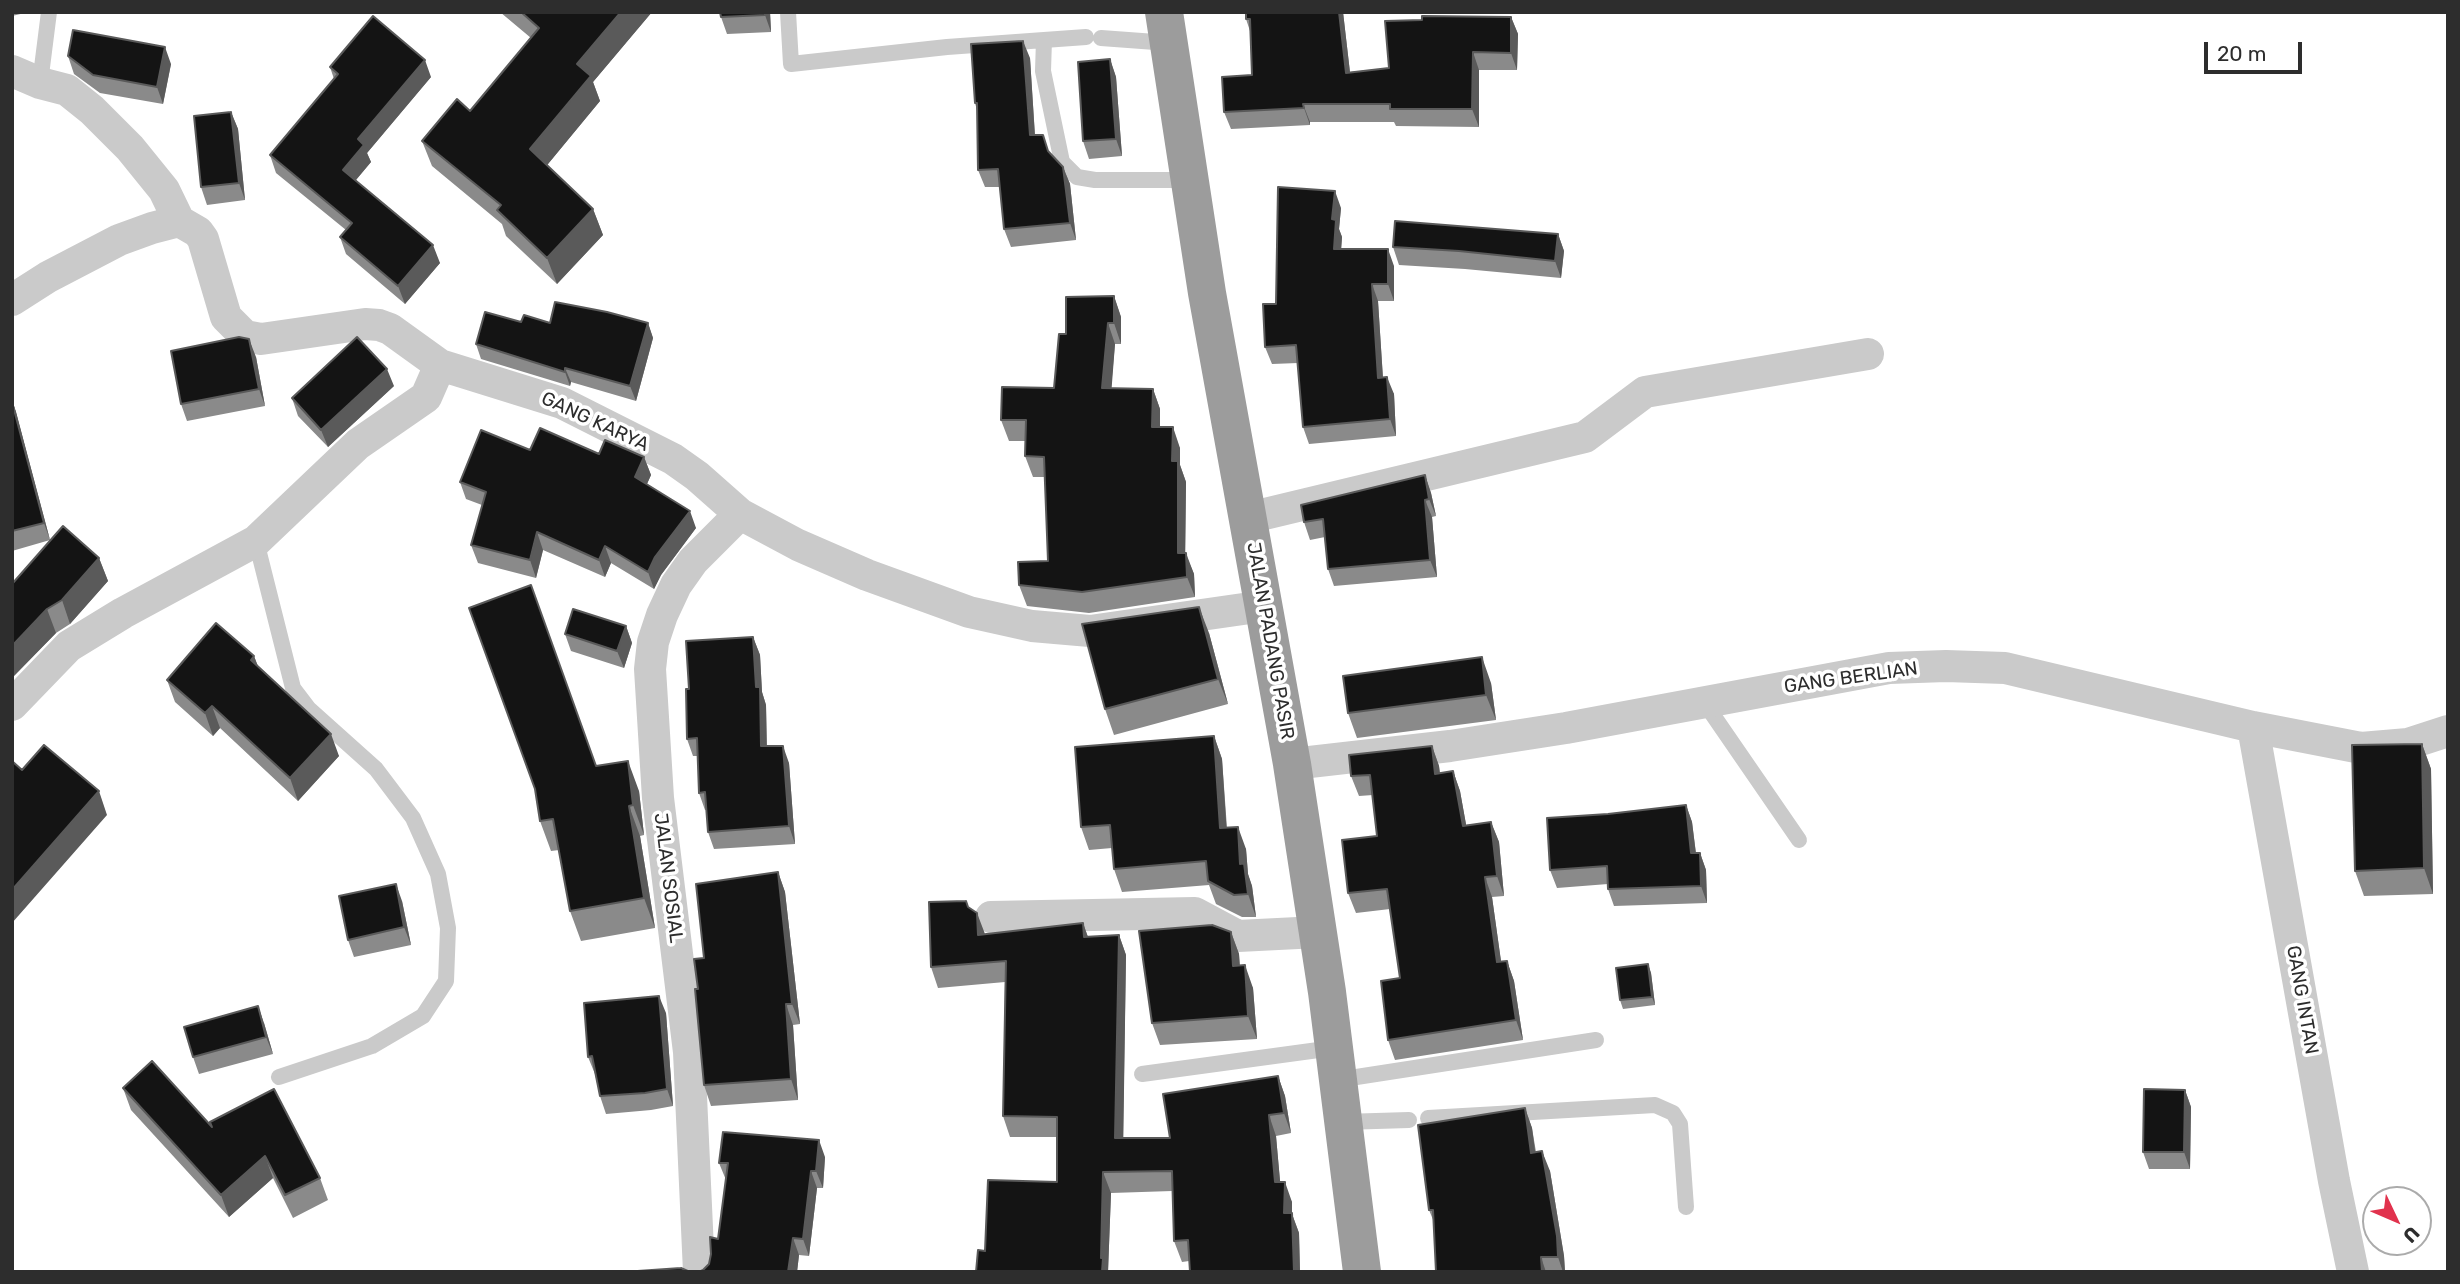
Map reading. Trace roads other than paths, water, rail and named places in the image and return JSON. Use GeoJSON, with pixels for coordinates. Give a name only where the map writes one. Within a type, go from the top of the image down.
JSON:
{"type":"FeatureCollection","features":[{"type":"Feature","properties":{"kind":"highway","name":"JALAN PADANG PASIR"},"geometry":{"type":"LineString","coordinates":[[1166,28],[1207,293],[1292,764],[1318,932],[1362,1272]]}},
{"type":"Feature","properties":{"kind":"street"},"geometry":{"type":"LineString","coordinates":[[12,300],[48,276],[119,240],[179,221],[164,190],[113,128],[67,90],[26,77]]}},
{"type":"Feature","properties":{"kind":"street","name":"GANG KARYA"},"geometry":{"type":"LineString","coordinates":[[179,221],[198,232],[203,239],[226,317],[245,336],[261,340],[365,324],[390,330],[440,365],[549,398],[642,442],[697,476],[740,514],[798,545],[867,575],[949,605],[1007,622],[1090,631],[1264,606]]}},
{"type":"Feature","properties":{"kind":"street"},"geometry":{"type":"LineString","coordinates":[[1248,518],[1585,437],[1645,393],[1868,354]]}},
{"type":"Feature","properties":{"kind":"street"},"geometry":{"type":"LineString","coordinates":[[12,705],[69,646],[123,613],[256,541],[358,444],[426,397],[440,365]]}},
{"type":"Feature","properties":{"kind":"street","name":"JALAN SOSIAL"},"geometry":{"type":"LineString","coordinates":[[699,1272],[689,1052],[658,798],[650,669],[653,642],[676,585],[692,561],[740,514]]}},
{"type":"Feature","properties":{"kind":"street","name":"GANG BERLIAN"},"geometry":{"type":"LineString","coordinates":[[1292,764],[1463,744],[1566,728],[1889,668],[1946,666],[2005,668],[2253,727],[2361,748],[2409,744],[2448,731]]}},
{"type":"Feature","properties":{"kind":"street","name":"GANG INTAN"},"geometry":{"type":"LineString","coordinates":[[2253,727],[2334,1181],[2353,1272]]}},
{"type":"Feature","properties":{"kind":"street"},"geometry":{"type":"LineString","coordinates":[[991,917],[1195,913],[1238,936],[1318,932]]}},
{"type":"Feature","properties":{"kind":"lane"},"geometry":{"type":"LineString","coordinates":[[26,77],[49,12]]}},
{"type":"Feature","properties":{"kind":"lane"},"geometry":{"type":"LineString","coordinates":[[788,12],[791,64],[947,47],[1093,38],[1166,28]]}},
{"type":"Feature","properties":{"kind":"lane"},"geometry":{"type":"LineString","coordinates":[[1044,40],[1043,71],[1062,162],[1076,177],[1095,180],[1189,180]]}},
{"type":"Feature","properties":{"kind":"lane"},"geometry":{"type":"LineString","coordinates":[[256,541],[293,688],[309,709],[376,769],[413,818],[438,874],[448,928],[446,981],[423,1016],[372,1046],[279,1077]]}},
{"type":"Feature","properties":{"kind":"lane"},"geometry":{"type":"LineString","coordinates":[[1704,702],[1799,839]]}},
{"type":"Feature","properties":{"kind":"lane"},"geometry":{"type":"LineString","coordinates":[[1142,1074],[1335,1064],[1596,1040]]}},
{"type":"Feature","properties":{"kind":"lane"},"geometry":{"type":"LineString","coordinates":[[1428,1118],[1655,1105],[1673,1113],[1680,1124],[1686,1207]]}},
{"type":"Feature","properties":{"kind":"lane"},"geometry":{"type":"LineString","coordinates":[[1343,1122],[1409,1120]]}}]}
